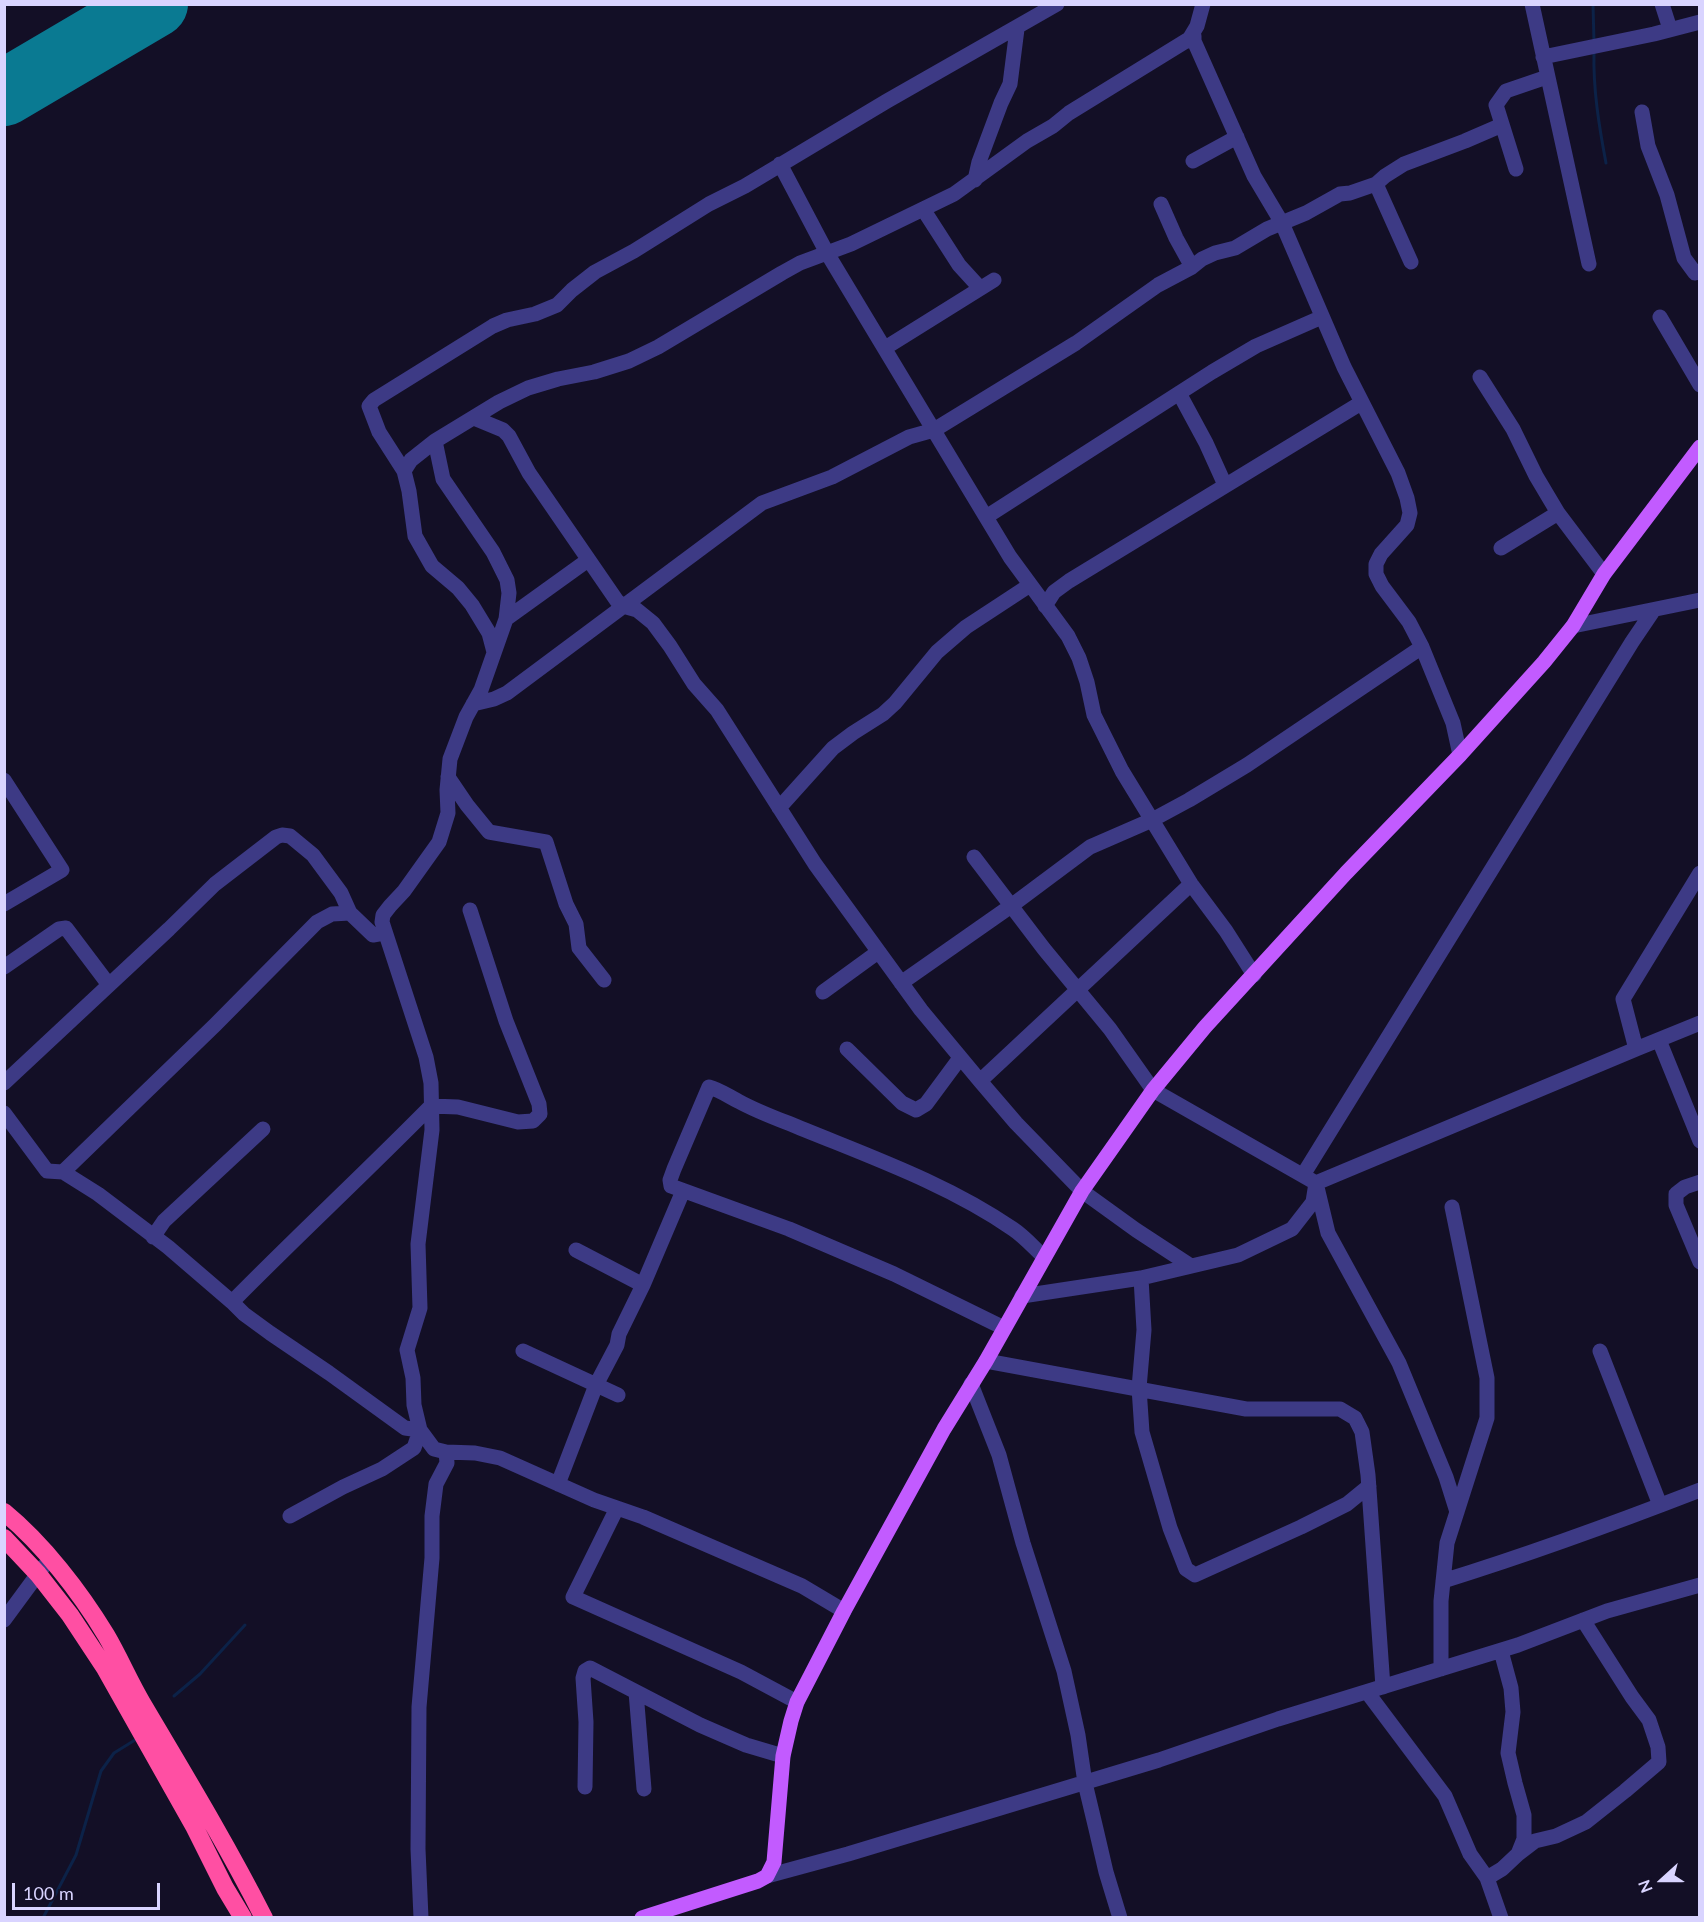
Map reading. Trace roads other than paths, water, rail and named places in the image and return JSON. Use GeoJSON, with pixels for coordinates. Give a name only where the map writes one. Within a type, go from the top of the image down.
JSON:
{"type":"FeatureCollection","features":[{"type":"Feature","properties":{"kind":"highway"},"geometry":{"type":"LineString","coordinates":[[4,1512],[17,1522],[49,1558],[77,1592],[105,1633],[264,1917]]}},
{"type":"Feature","properties":{"kind":"highway"},"geometry":{"type":"LineString","coordinates":[[4,1538],[38,1574],[70,1615],[105,1668],[243,1917]]}},
{"type":"Feature","properties":{"kind":"main road"},"geometry":{"type":"LineString","coordinates":[[642,1917],[767,1876],[774,1862],[783,1756],[797,1702],[944,1429],[1082,1191],[1152,1089],[1205,1027],[1544,662],[1573,626],[1604,574],[1700,447]]}},
{"type":"Feature","properties":{"kind":"street"},"geometry":{"type":"LineString","coordinates":[[494,652],[489,633],[472,605],[458,588],[432,566],[415,536],[404,471],[379,432],[371,414],[369,406],[374,400],[493,326],[507,320],[535,314],[556,305],[595,272],[634,252],[709,204],[746,186],[780,164],[1057,4]]}},
{"type":"Feature","properties":{"kind":"street"},"geometry":{"type":"LineString","coordinates":[[1188,41],[1197,26],[1203,4]]}},
{"type":"Feature","properties":{"kind":"street"},"geometry":{"type":"LineString","coordinates":[[1532,4],[1589,264]]}},
{"type":"Feature","properties":{"kind":"street"},"geometry":{"type":"LineString","coordinates":[[1662,4],[1670,29]]}},
{"type":"Feature","properties":{"kind":"street"},"geometry":{"type":"LineString","coordinates":[[1543,57],[1700,22]]}},
{"type":"Feature","properties":{"kind":"street"},"geometry":{"type":"LineString","coordinates":[[975,180],[982,153],[1010,84],[1017,29]]}},
{"type":"Feature","properties":{"kind":"street"},"geometry":{"type":"LineString","coordinates":[[404,471],[411,460],[435,441],[499,402],[528,388],[629,361],[658,347],[782,273],[851,244],[954,194],[1069,113],[1194,36],[1194,41],[1254,176],[1282,223],[1361,403],[1398,473],[1410,513],[1407,525],[1381,554],[1376,574],[1382,586],[1409,622],[1422,647],[1453,723],[1460,754]]}},
{"type":"Feature","properties":{"kind":"street"},"geometry":{"type":"LineString","coordinates":[[1516,169],[1496,105],[1506,91],[1547,77]]}},
{"type":"Feature","properties":{"kind":"street"},"geometry":{"type":"LineString","coordinates":[[1642,112],[1648,146],[1667,195],[1684,258],[1695,273],[1700,272]]}},
{"type":"Feature","properties":{"kind":"street"},"geometry":{"type":"LineString","coordinates":[[473,704],[507,693],[762,503],[832,477],[909,437],[934,430],[1076,343],[1158,285],[1192,267],[1202,259],[1235,248],[1267,229],[1340,194],[1376,184],[1404,164],[1502,125]]}},
{"type":"Feature","properties":{"kind":"street"},"geometry":{"type":"LineString","coordinates":[[1193,161],[1237,137]]}},
{"type":"Feature","properties":{"kind":"street"},"geometry":{"type":"LineString","coordinates":[[780,164],[827,254],[1010,557],[1068,636],[1087,682],[1094,715],[1122,771],[1191,884],[1226,931],[1254,975]]}},
{"type":"Feature","properties":{"kind":"street"},"geometry":{"type":"LineString","coordinates":[[1376,184],[1411,262]]}},
{"type":"Feature","properties":{"kind":"street"},"geometry":{"type":"LineString","coordinates":[[1161,204],[1192,267]]}},
{"type":"Feature","properties":{"kind":"street"},"geometry":{"type":"LineString","coordinates":[[923,209],[959,265],[980,288]]}},
{"type":"Feature","properties":{"kind":"street"},"geometry":{"type":"LineString","coordinates":[[885,348],[994,280]]}},
{"type":"Feature","properties":{"kind":"street"},"geometry":{"type":"LineString","coordinates":[[986,517],[1256,346],[1322,317]]}},
{"type":"Feature","properties":{"kind":"street"},"geometry":{"type":"LineString","coordinates":[[1660,317],[1700,385]]}},
{"type":"Feature","properties":{"kind":"street"},"geometry":{"type":"LineString","coordinates":[[1480,377],[1513,429],[1536,476],[1558,513],[1604,574]]}},
{"type":"Feature","properties":{"kind":"street"},"geometry":{"type":"LineString","coordinates":[[1179,393],[1225,485]]}},
{"type":"Feature","properties":{"kind":"street"},"geometry":{"type":"LineString","coordinates":[[1046,606],[1054,592],[1069,581],[1361,403]]}},
{"type":"Feature","properties":{"kind":"street"},"geometry":{"type":"LineString","coordinates":[[474,418],[503,430],[509,436],[529,473],[616,601],[623,606],[637,610],[653,623],[694,684],[717,710],[815,864],[921,1010],[960,1058],[1016,1123],[1082,1191],[1191,1266]]}},
{"type":"Feature","properties":{"kind":"street"},"geometry":{"type":"LineString","coordinates":[[435,441],[443,480],[493,552],[507,580],[509,593],[507,619],[481,690],[466,717],[450,759],[447,790],[448,813],[439,842],[404,891],[383,915],[382,922],[426,1058],[431,1083],[432,1130],[418,1244],[420,1308],[407,1350],[413,1378],[414,1405],[420,1430],[434,1449],[500,1458],[617,1508],[643,1516],[802,1586],[844,1611]]}},
{"type":"Feature","properties":{"kind":"street"},"geometry":{"type":"LineString","coordinates":[[1501,548],[1558,513]]}},
{"type":"Feature","properties":{"kind":"street"},"geometry":{"type":"LineString","coordinates":[[507,619],[588,560]]}},
{"type":"Feature","properties":{"kind":"street"},"geometry":{"type":"LineString","coordinates":[[778,808],[833,748],[896,703],[937,652],[966,627],[1030,585]]}},
{"type":"Feature","properties":{"kind":"street"},"geometry":{"type":"LineString","coordinates":[[1573,626],[1700,600]]}},
{"type":"Feature","properties":{"kind":"street"},"geometry":{"type":"LineString","coordinates":[[1022,1296],[1141,1278],[1238,1255],[1292,1229],[1313,1202],[1309,1179],[1632,642],[1653,611]]}},
{"type":"Feature","properties":{"kind":"street"},"geometry":{"type":"LineString","coordinates":[[901,983],[1090,847],[1152,820],[1189,800],[1247,765],[1422,647]]}},
{"type":"Feature","properties":{"kind":"street"},"geometry":{"type":"LineString","coordinates":[[448,777],[489,832],[546,842],[566,904],[576,924],[579,948],[604,980]]}},
{"type":"Feature","properties":{"kind":"street"},"geometry":{"type":"LineString","coordinates":[[4,780],[62,870],[4,904]]}},
{"type":"Feature","properties":{"kind":"street"},"geometry":{"type":"LineString","coordinates":[[4,1083],[215,884],[266,844],[282,835],[290,836],[313,855],[341,893],[350,913],[373,935],[384,933]]}},
{"type":"Feature","properties":{"kind":"street"},"geometry":{"type":"LineString","coordinates":[[974,857],[1110,1029],[1152,1089],[1309,1179],[1328,1233],[1399,1363],[1446,1477],[1457,1512]]}},
{"type":"Feature","properties":{"kind":"street"},"geometry":{"type":"LineString","coordinates":[[1636,1049],[1623,999],[1700,873]]}},
{"type":"Feature","properties":{"kind":"street"},"geometry":{"type":"LineString","coordinates":[[980,1081],[1191,884]]}},
{"type":"Feature","properties":{"kind":"street"},"geometry":{"type":"LineString","coordinates":[[232,1302],[275,1258],[370,1169],[431,1106],[458,1107],[518,1122],[533,1121],[540,1114],[506,1021],[470,910]]}},
{"type":"Feature","properties":{"kind":"street"},"geometry":{"type":"LineString","coordinates":[[63,1172],[215,1025],[317,922],[332,914],[350,913]]}},
{"type":"Feature","properties":{"kind":"street"},"geometry":{"type":"LineString","coordinates":[[4,967],[58,929],[66,928],[109,986]]}},
{"type":"Feature","properties":{"kind":"street"},"geometry":{"type":"LineString","coordinates":[[823,992],[878,952]]}},
{"type":"Feature","properties":{"kind":"street"},"geometry":{"type":"LineString","coordinates":[[1309,1179],[1700,1023]]}},
{"type":"Feature","properties":{"kind":"street"},"geometry":{"type":"LineString","coordinates":[[1659,1040],[1700,1141]]}},
{"type":"Feature","properties":{"kind":"street"},"geometry":{"type":"LineString","coordinates":[[847,1048],[902,1103],[916,1110],[926,1104],[960,1058]]}},
{"type":"Feature","properties":{"kind":"street"},"geometry":{"type":"LineString","coordinates":[[1004,1328],[894,1274],[799,1233],[671,1186],[670,1180],[709,1088],[934,1185],[979,1208],[1016,1231],[1044,1257]]}},
{"type":"Feature","properties":{"kind":"street"},"geometry":{"type":"LineString","coordinates":[[4,1113],[47,1171],[63,1172],[98,1194],[168,1247],[244,1314],[405,1428],[420,1430]]}},
{"type":"Feature","properties":{"kind":"street"},"geometry":{"type":"LineString","coordinates":[[153,1237],[164,1221],[263,1129]]}},
{"type":"Feature","properties":{"kind":"street"},"geometry":{"type":"LineString","coordinates":[[1700,1182],[1685,1187],[1676,1194],[1676,1205],[1700,1262]]}},
{"type":"Feature","properties":{"kind":"street"},"geometry":{"type":"LineString","coordinates":[[558,1484],[596,1385],[643,1285],[683,1191]]}},
{"type":"Feature","properties":{"kind":"street"},"geometry":{"type":"LineString","coordinates":[[1442,1669],[1441,1602],[1447,1543],[1487,1418],[1487,1378],[1452,1207]]}},
{"type":"Feature","properties":{"kind":"street"},"geometry":{"type":"LineString","coordinates":[[576,1250],[643,1285]]}},
{"type":"Feature","properties":{"kind":"street"},"geometry":{"type":"LineString","coordinates":[[1141,1278],[1144,1330],[1139,1388],[1142,1432],[1170,1528],[1186,1569],[1195,1575],[1301,1527],[1347,1504],[1369,1485]]}},
{"type":"Feature","properties":{"kind":"street"},"geometry":{"type":"LineString","coordinates":[[523,1351],[618,1395]]}},
{"type":"Feature","properties":{"kind":"street"},"geometry":{"type":"LineString","coordinates":[[1600,1351],[1660,1505]]}},
{"type":"Feature","properties":{"kind":"street"},"geometry":{"type":"LineString","coordinates":[[986,1360],[1246,1409],[1340,1409],[1355,1418],[1362,1432],[1369,1485],[1383,1687]]}},
{"type":"Feature","properties":{"kind":"street"},"geometry":{"type":"LineString","coordinates":[[971,1384],[999,1455],[1026,1553],[1064,1671],[1078,1735],[1085,1783],[1106,1872],[1120,1917]]}},
{"type":"Feature","properties":{"kind":"street"},"geometry":{"type":"LineString","coordinates":[[290,1516],[382,1469],[414,1448],[420,1430]]}},
{"type":"Feature","properties":{"kind":"street"},"geometry":{"type":"LineString","coordinates":[[421,1917],[418,1849],[419,1707],[432,1558],[432,1516],[436,1484],[447,1463],[446,1452]]}},
{"type":"Feature","properties":{"kind":"street"},"geometry":{"type":"LineString","coordinates":[[1443,1581],[1510,1560],[1700,1490]]}},
{"type":"Feature","properties":{"kind":"street"},"geometry":{"type":"LineString","coordinates":[[617,1508],[573,1598],[741,1672],[797,1702]]}},
{"type":"Feature","properties":{"kind":"street"},"geometry":{"type":"LineString","coordinates":[[4,1620],[49,1558]]}},
{"type":"Feature","properties":{"kind":"street"},"geometry":{"type":"LineString","coordinates":[[767,1876],[1159,1760],[1278,1719],[1501,1651],[1607,1611],[1693,1587],[1700,1600]]}},
{"type":"Feature","properties":{"kind":"street"},"geometry":{"type":"LineString","coordinates":[[1487,1878],[1502,1869],[1535,1841],[1556,1836],[1586,1821],[1659,1762],[1658,1747],[1649,1720],[1583,1620]]}},
{"type":"Feature","properties":{"kind":"street"},"geometry":{"type":"LineString","coordinates":[[1501,1651],[1511,1688],[1513,1712],[1508,1753],[1524,1815],[1524,1839],[1518,1854]]}},
{"type":"Feature","properties":{"kind":"street"},"geometry":{"type":"LineString","coordinates":[[585,1787],[586,1722],[583,1678],[585,1671],[590,1668],[700,1725],[746,1745],[783,1756]]}},
{"type":"Feature","properties":{"kind":"street"},"geometry":{"type":"LineString","coordinates":[[636,1692],[644,1789]]}},
{"type":"Feature","properties":{"kind":"street"},"geometry":{"type":"LineString","coordinates":[[1367,1692],[1445,1796],[1470,1854],[1487,1878],[1501,1917]]}},
{"type":"Feature","properties":{"kind":"waterway"},"geometry":{"type":"LineString","coordinates":[[1593,4],[1594,42]]}},
{"type":"Feature","properties":{"kind":"waterway"},"geometry":{"type":"LineString","coordinates":[[1594,52],[1594,80],[1606,163]]}},
{"type":"Feature","properties":{"kind":"waterway"},"geometry":{"type":"LineString","coordinates":[[174,1696],[200,1674],[245,1625]]}},
{"type":"Feature","properties":{"kind":"waterway"},"geometry":{"type":"LineString","coordinates":[[43,1918],[76,1855],[101,1771],[114,1753],[135,1740]]}}]}
